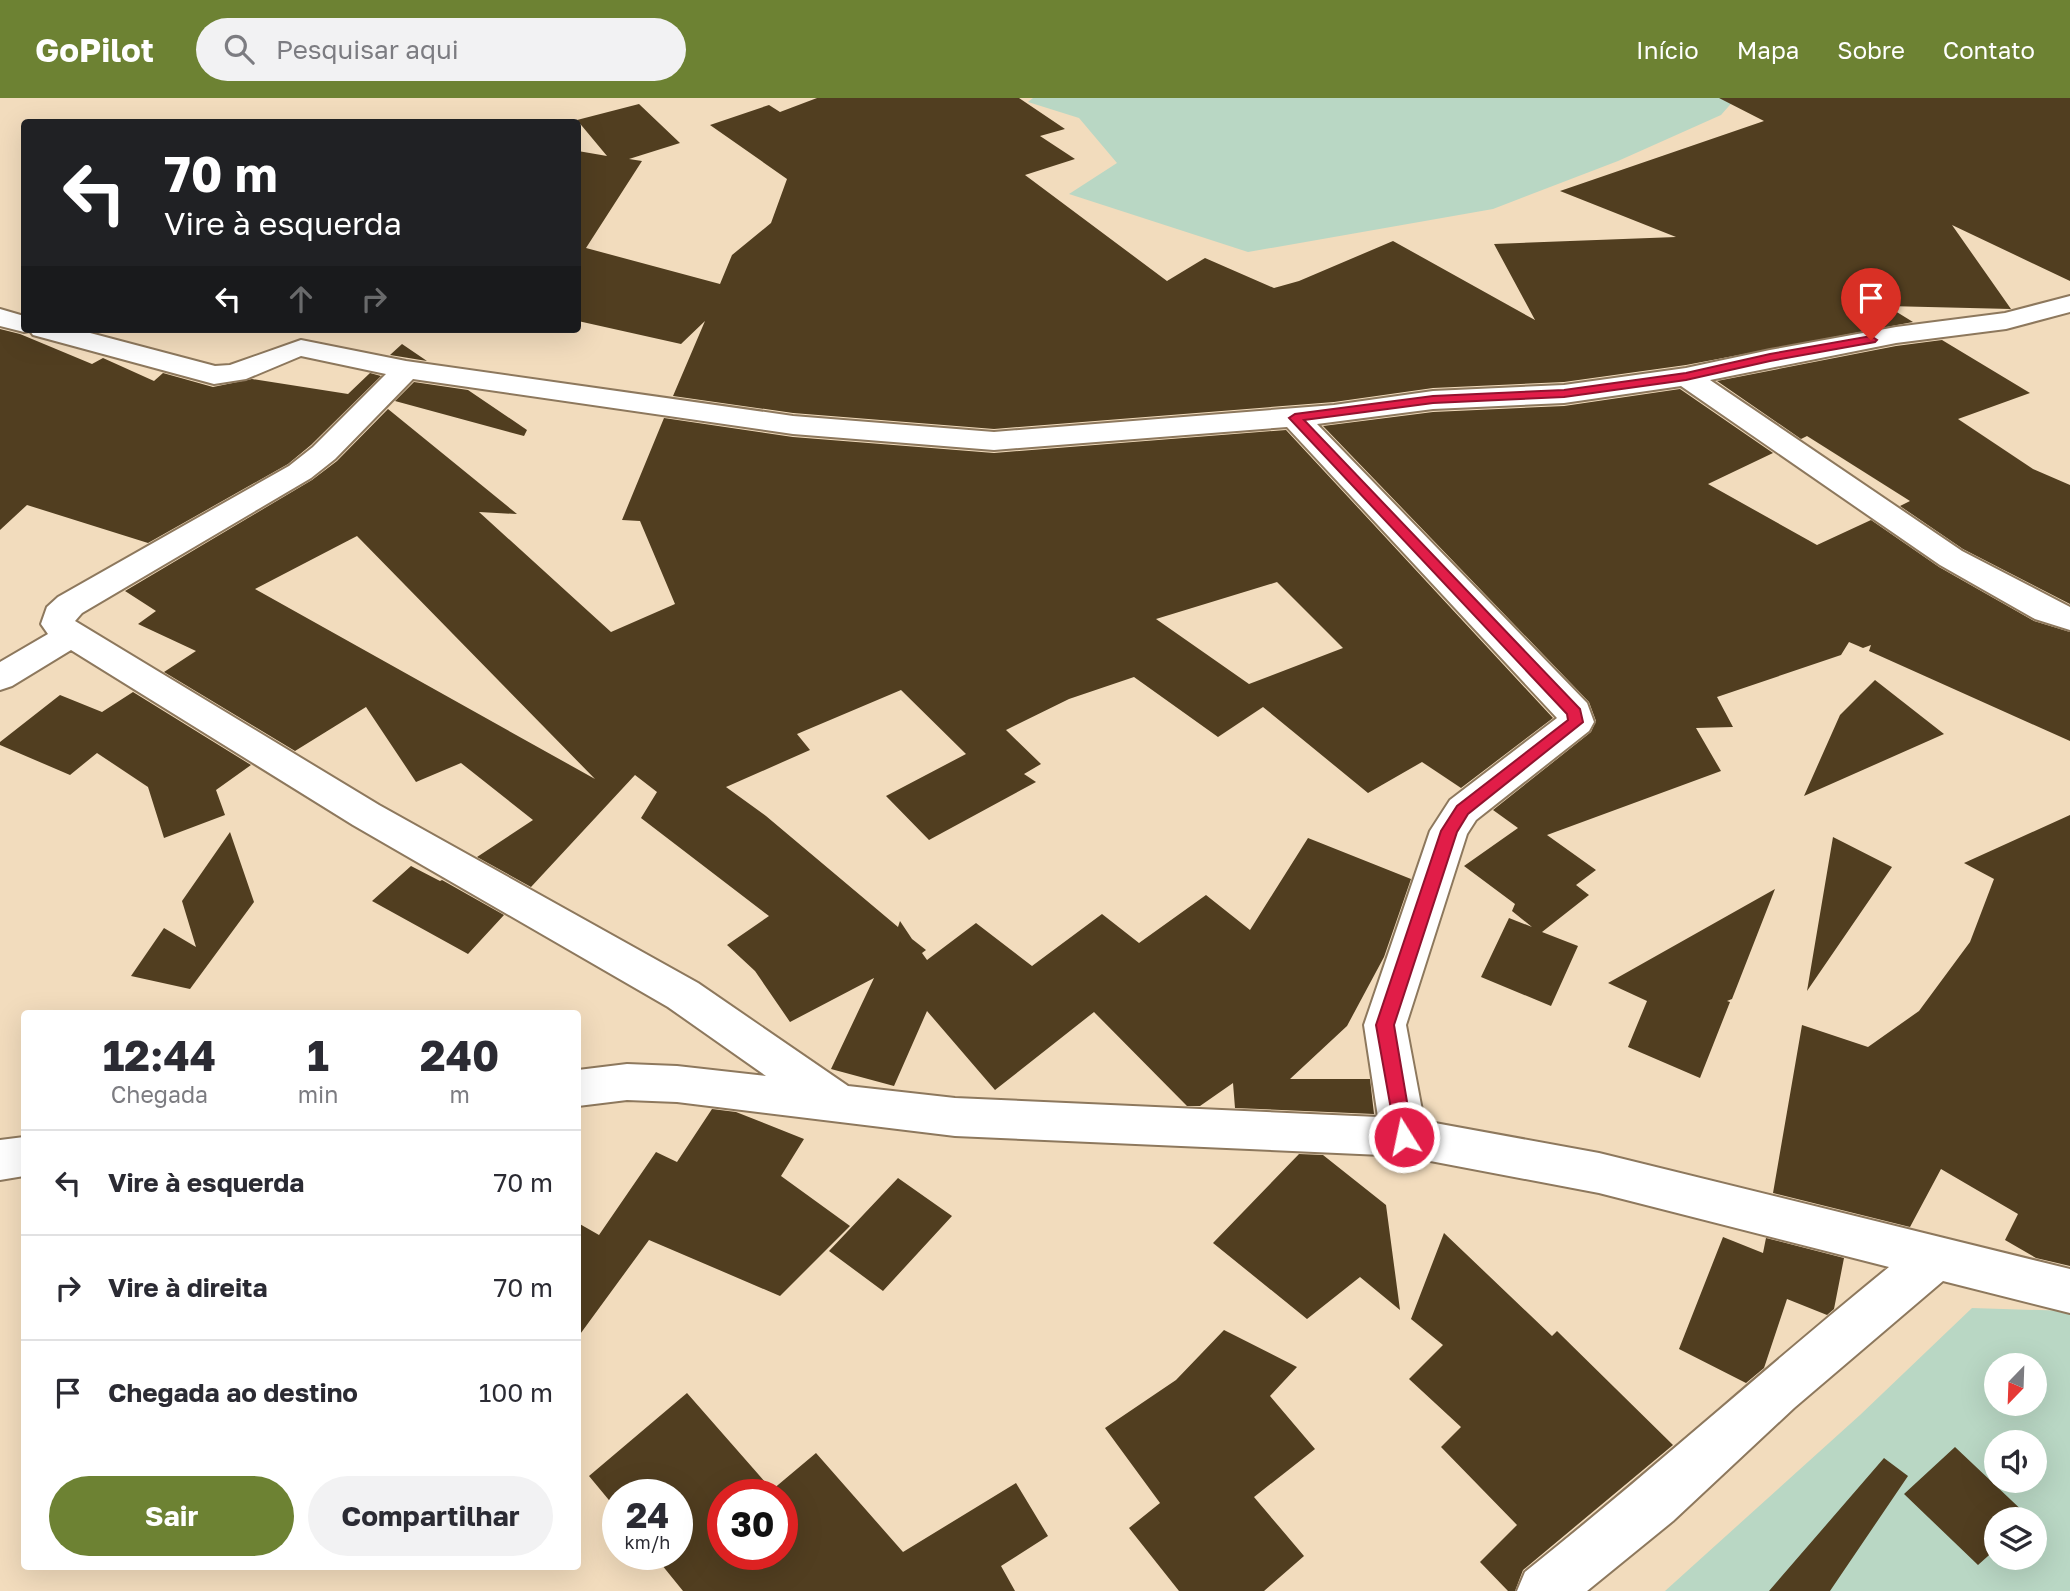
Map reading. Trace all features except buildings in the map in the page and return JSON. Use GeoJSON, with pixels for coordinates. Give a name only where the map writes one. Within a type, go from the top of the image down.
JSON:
{"type":"FeatureCollection","features":[{"type":"Feature","properties":{"kind":"street"},"geometry":{"type":"LineString","coordinates":[[58,333],[214,375],[226,376],[285,351],[300,348],[406,370],[793,425],[994,441],[1295,418],[1433,400],[1564,394],[1686,377],[1884,337],[2006,321],[2070,304]]}},
{"type":"Feature","properties":{"kind":"street"},"geometry":{"type":"LineString","coordinates":[[0,317],[21,323]]}},
{"type":"Feature","properties":{"kind":"street"},"geometry":{"type":"LineString","coordinates":[[406,370],[324,453],[300,472],[69,605],[59,615],[58,624],[71,635],[366,815],[683,995],[834,1100]]}},
{"type":"Feature","properties":{"kind":"street"},"geometry":{"type":"LineString","coordinates":[[1686,377],[1951,558],[2047,611],[2070,619]]}},
{"type":"Feature","properties":{"kind":"street"},"geometry":{"type":"LineString","coordinates":[[1295,418],[1574,712],[1576,722],[1463,810],[1449,831],[1385,1025],[1404,1137]]}},
{"type":"Feature","properties":{"kind":"street"},"geometry":{"type":"LineString","coordinates":[[0,678],[71,635]]}},
{"type":"Feature","properties":{"kind":"street"},"geometry":{"type":"LineString","coordinates":[[581,1088],[627,1082],[677,1084],[834,1100],[955,1117],[1404,1137],[1599,1172],[2070,1292]]}},
{"type":"Feature","properties":{"kind":"street"},"geometry":{"type":"LineString","coordinates":[[0,1160],[21,1157]]}},
{"type":"Feature","properties":{"kind":"street"},"geometry":{"type":"LineString","coordinates":[[1544,1591],[1654,1502],[1776,1391],[1936,1257]]}},
{"type":"Feature","properties":{"kind":"green space"},"geometry":{"type":"Polygon","coordinates":[[[1033,98],[1736,98],[1721,115],[1618,161],[1493,209],[1248,252],[1069,194],[1117,163],[1079,118],[1028,102],[1033,98]]]}},
{"type":"Feature","properties":{"kind":"green space"},"geometry":{"type":"Polygon","coordinates":[[[1972,1308],[2070,1311],[2070,1591],[1665,1591],[1860,1415],[1972,1308]]]}},
{"type":"Feature","properties":{"kind":"route"},"geometry":{"type":"LineString","coordinates":[[1404,1137],[1385,1025],[1449,831],[1463,810],[1576,722],[1574,712],[1295,418],[1433,400],[1564,394],[1686,377],[1770,358],[1871,340]]}}]}
